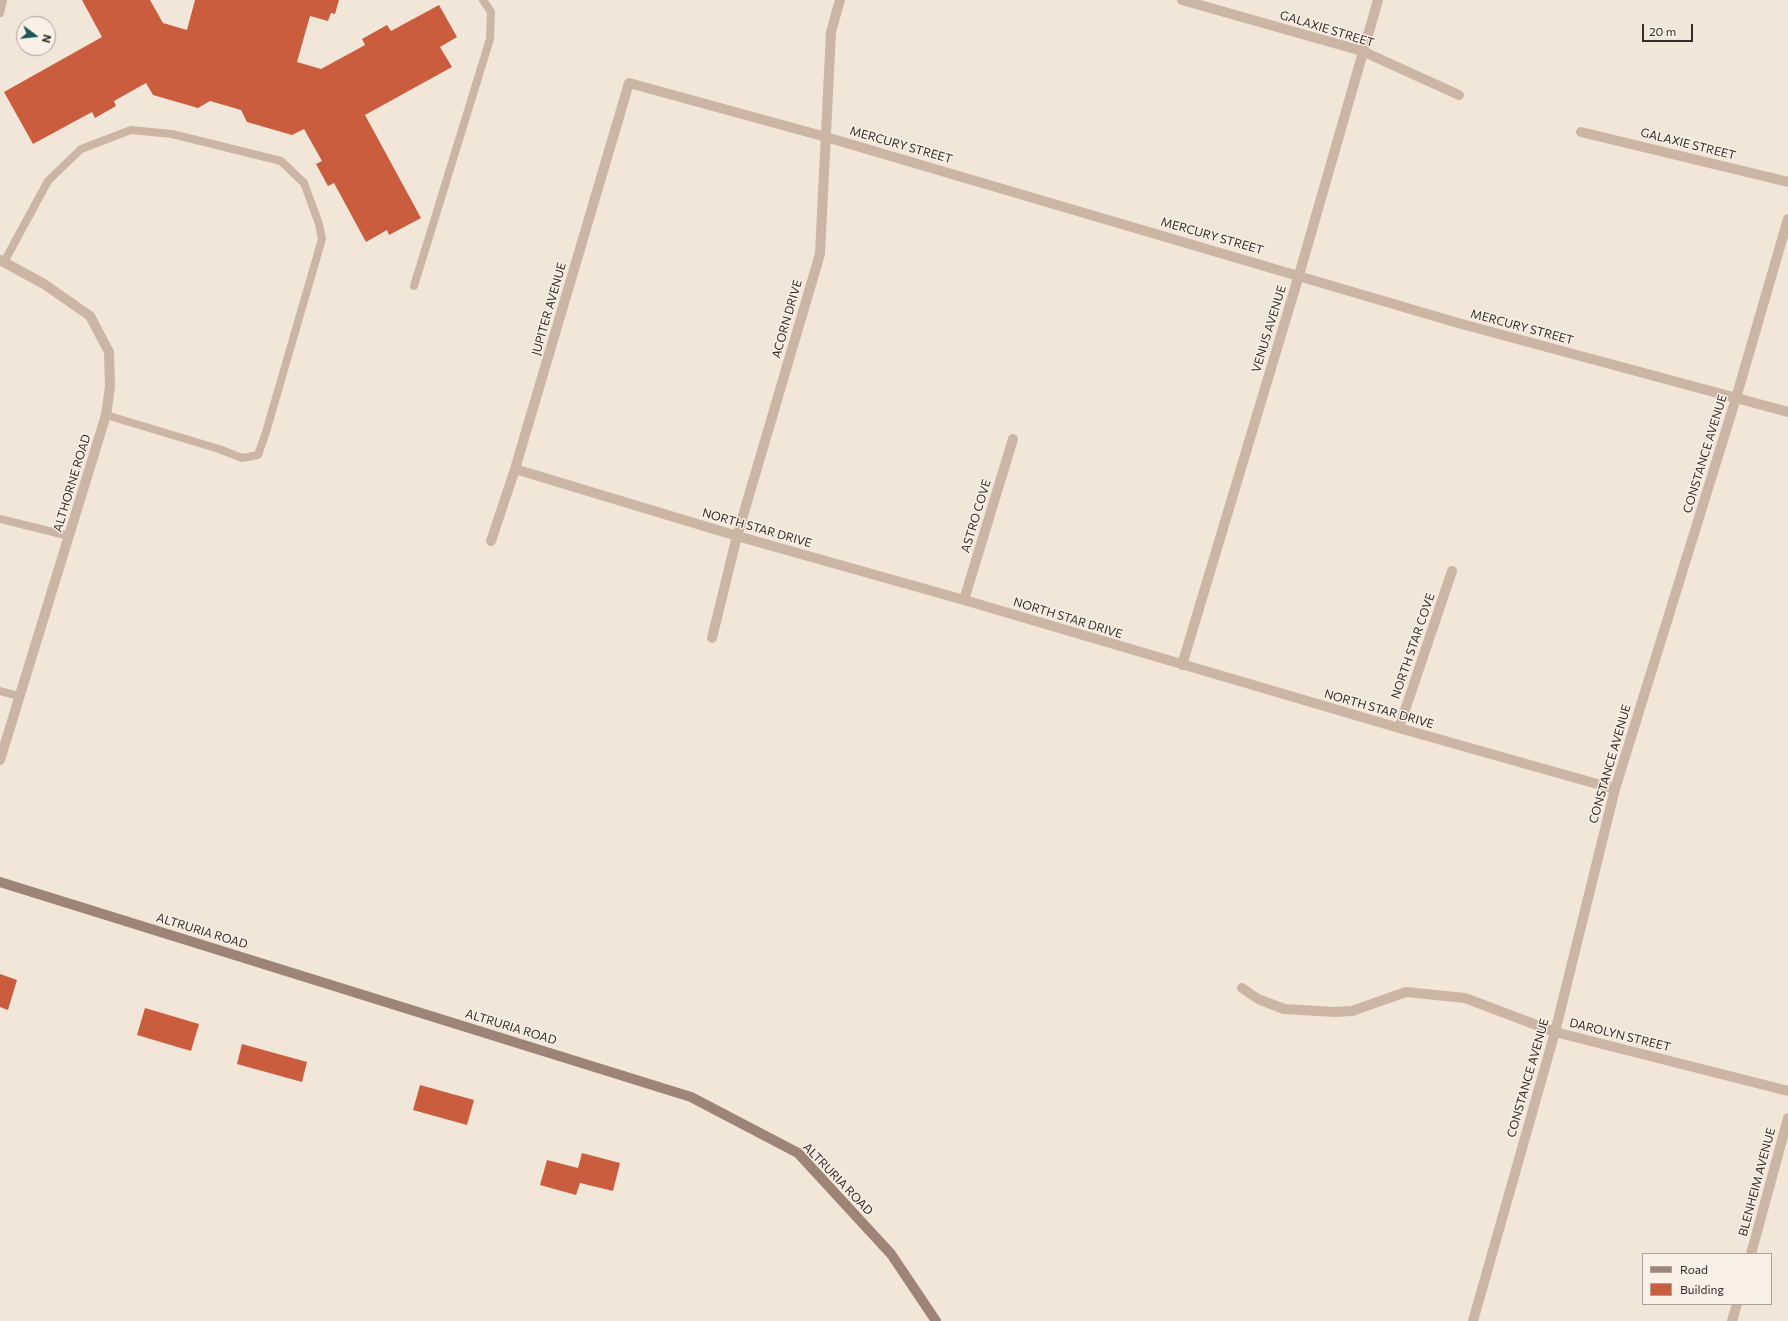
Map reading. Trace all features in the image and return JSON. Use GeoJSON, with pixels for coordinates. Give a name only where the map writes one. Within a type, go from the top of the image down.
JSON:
{"type":"FeatureCollection","features":[{"type":"Feature","properties":{"kind":"street","name":"ACORN DRIVE"},"geometry":{"type":"LineString","coordinates":[[712,638],[737,536],[820,254],[831,32],[840,0]]}},
{"type":"Feature","properties":{"kind":"street","name":"GALAXIE STREET"},"geometry":{"type":"LineString","coordinates":[[1182,0],[1362,51],[1458,95]]}},
{"type":"Feature","properties":{"kind":"street","name":"VENUS AVENUE"},"geometry":{"type":"LineString","coordinates":[[1182,665],[1299,275],[1362,51],[1378,0]]}},
{"type":"Feature","properties":{"kind":"street","name":"MERCURY STREET"},"geometry":{"type":"LineString","coordinates":[[629,83],[826,137],[1458,323],[1788,412]]}},
{"type":"Feature","properties":{"kind":"street","name":"JUPITER AVENUE"},"geometry":{"type":"LineString","coordinates":[[491,541],[515,469],[629,83]]}},
{"type":"Feature","properties":{"kind":"street","name":"GALAXIE STREET"},"geometry":{"type":"LineString","coordinates":[[1582,132],[1788,182]]}},
{"type":"Feature","properties":{"kind":"street","name":"CONSTANCE AVENUE"},"geometry":{"type":"LineString","coordinates":[[1473,1321],[1555,1032],[1615,789],[1736,398],[1788,219]]}},
{"type":"Feature","properties":{"kind":"street","name":"ALTHORNE ROAD"},"geometry":{"type":"LineString","coordinates":[[0,760],[106,415],[110,387],[109,352],[90,316],[44,284],[2,261]]}},
{"type":"Feature","properties":{"kind":"street","name":"ASTRO COVE"},"geometry":{"type":"LineString","coordinates":[[964,600],[1013,439]]}},
{"type":"Feature","properties":{"kind":"street","name":"NORTH STAR DRIVE"},"geometry":{"type":"LineString","coordinates":[[515,469],[737,536],[964,600],[1182,665],[1615,789]]}},
{"type":"Feature","properties":{"kind":"street","name":"NORTH STAR COVE"},"geometry":{"type":"LineString","coordinates":[[1399,728],[1452,571]]}},
{"type":"Feature","properties":{"kind":"street","name":"ALTRURIA ROAD"},"geometry":{"type":"LineString","coordinates":[[0,882],[691,1097],[798,1153],[891,1254],[936,1321]]}},
{"type":"Feature","properties":{"kind":"street","name":"DAROLYN STREET"},"geometry":{"type":"LineString","coordinates":[[1242,988],[1258,1000],[1284,1008],[1335,1012],[1352,1011],[1406,992],[1465,998],[1555,1032],[1788,1091]]}},
{"type":"Feature","properties":{"kind":"street","name":"BLENHEIM AVENUE"},"geometry":{"type":"LineString","coordinates":[[1751,1253],[1788,1118]]}},
{"type":"Feature","properties":{"kind":"street"},"geometry":{"type":"LineString","coordinates":[[1732,1321],[1737,1305]]}},
{"type":"Feature","properties":{"kind":"lane"},"geometry":{"type":"LineString","coordinates":[[0,13],[3,0]]}},
{"type":"Feature","properties":{"kind":"lane"},"geometry":{"type":"LineString","coordinates":[[414,286],[490,39],[491,12],[483,0]]}},
{"type":"Feature","properties":{"kind":"lane"},"geometry":{"type":"LineString","coordinates":[[2,261],[48,181],[81,149],[131,130],[172,134],[281,161],[304,183],[319,224],[322,239],[258,455],[242,458],[219,449],[106,415]]}},
{"type":"Feature","properties":{"kind":"lane"},"geometry":{"type":"LineString","coordinates":[[0,519],[69,536]]}},
{"type":"Feature","properties":{"kind":"lane"},"geometry":{"type":"LineString","coordinates":[[0,691],[19,696]]}},
{"type":"Feature","properties":{"kind":"building"},"geometry":{"type":"Polygon","coordinates":[[[82,0],[150,0],[163,23],[187,30],[195,0],[339,0],[335,14],[331,13],[328,21],[310,16],[297,62],[321,69],[365,45],[362,39],[387,25],[391,31],[439,5],[457,37],[440,47],[452,67],[365,115],[421,218],[389,235],[387,230],[366,242],[334,183],[328,186],[316,164],[322,161],[304,129],[292,135],[247,122],[241,110],[210,101],[198,108],[153,95],[146,83],[114,101],[116,106],[95,118],[92,112],[33,144],[4,92],[102,37],[82,0]]]}},
{"type":"Feature","properties":{"kind":"building"},"geometry":{"type":"Polygon","coordinates":[[[0,974],[17,980],[8,1010],[0,1007],[0,974]]]}},
{"type":"Feature","properties":{"kind":"building"},"geometry":{"type":"Polygon","coordinates":[[[145,1008],[199,1024],[191,1051],[137,1035],[145,1008]]]}},
{"type":"Feature","properties":{"kind":"building"},"geometry":{"type":"Polygon","coordinates":[[[242,1044],[307,1062],[302,1082],[237,1064],[242,1044]]]}},
{"type":"Feature","properties":{"kind":"building"},"geometry":{"type":"Polygon","coordinates":[[[420,1085],[474,1100],[467,1125],[413,1110],[420,1085]]]}},
{"type":"Feature","properties":{"kind":"building"},"geometry":{"type":"Polygon","coordinates":[[[582,1153],[620,1163],[613,1191],[580,1183],[576,1195],[540,1185],[547,1160],[578,1168],[582,1153]]]}}]}
